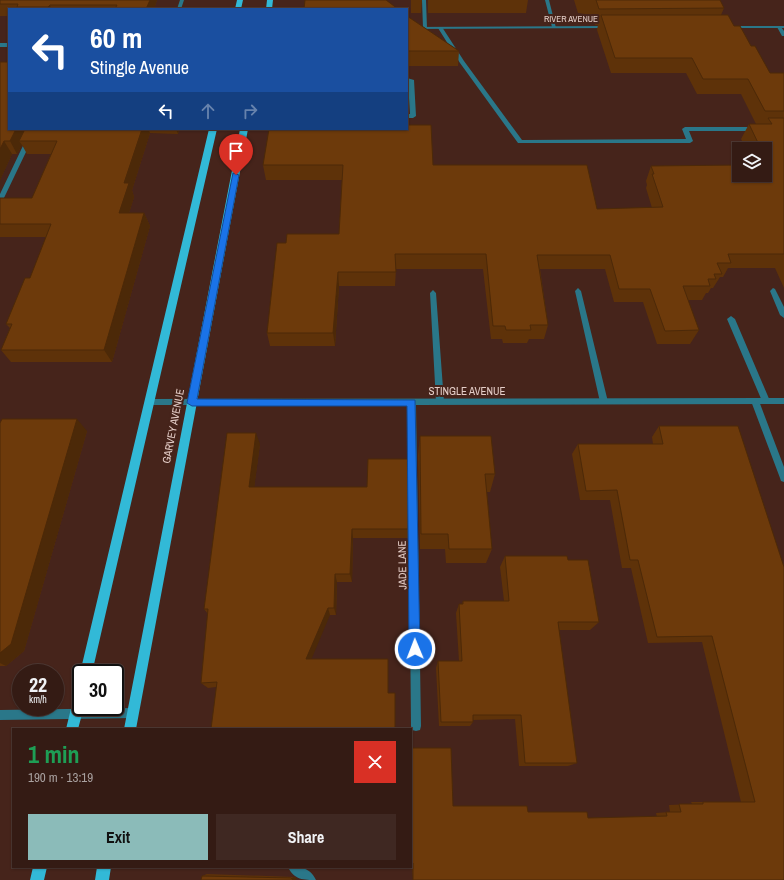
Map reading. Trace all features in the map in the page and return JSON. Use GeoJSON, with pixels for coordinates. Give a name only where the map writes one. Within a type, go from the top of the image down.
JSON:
{"type":"FeatureCollection","features":[{"type":"Feature","properties":{"kind":"main road"},"geometry":{"type":"LineString","coordinates":[[88,664],[213,130]]}},
{"type":"Feature","properties":{"kind":"main road","name":"GARVEY AVENUE"},"geometry":{"type":"LineString","coordinates":[[130,728],[244,130]]}},
{"type":"Feature","properties":{"kind":"main road"},"geometry":{"type":"LineString","coordinates":[[72,728],[75,716]]}},
{"type":"Feature","properties":{"kind":"main road"},"geometry":{"type":"LineString","coordinates":[[37,880],[40,868]]}},
{"type":"Feature","properties":{"kind":"main road"},"geometry":{"type":"LineString","coordinates":[[102,880],[104,868]]}},
{"type":"Feature","properties":{"kind":"street"},"geometry":{"type":"LineString","coordinates":[[424,0],[426,28]]}},
{"type":"Feature","properties":{"kind":"street"},"geometry":{"type":"LineString","coordinates":[[547,0],[554,27]]}},
{"type":"Feature","properties":{"kind":"street","name":"RIVER AVENUE"},"geometry":{"type":"LineString","coordinates":[[408,28],[615,27]]}},
{"type":"Feature","properties":{"kind":"street"},"geometry":{"type":"LineString","coordinates":[[722,27],[782,27],[784,35]]}},
{"type":"Feature","properties":{"kind":"street"},"geometry":{"type":"LineString","coordinates":[[440,28],[462,62],[520,142],[690,141],[685,129],[761,129]]}},
{"type":"Feature","properties":{"kind":"street"},"geometry":{"type":"LineString","coordinates":[[408,80],[411,80],[413,116],[408,116]]}},
{"type":"Feature","properties":{"kind":"street"},"geometry":{"type":"LineString","coordinates":[[0,200],[34,130]]}},
{"type":"Feature","properties":{"kind":"street"},"geometry":{"type":"LineString","coordinates":[[578,291],[604,402]]}},
{"type":"Feature","properties":{"kind":"street"},"geometry":{"type":"LineString","coordinates":[[773,291],[784,315]]}},
{"type":"Feature","properties":{"kind":"street"},"geometry":{"type":"LineString","coordinates":[[433,293],[440,402]]}},
{"type":"Feature","properties":{"kind":"street"},"geometry":{"type":"LineString","coordinates":[[731,319],[766,401]]}},
{"type":"Feature","properties":{"kind":"street"},"geometry":{"type":"LineString","coordinates":[[755,401],[784,478]]}},
{"type":"Feature","properties":{"kind":"street","name":"STINGLE AVENUE"},"geometry":{"type":"LineString","coordinates":[[149,402],[784,401]]}},
{"type":"Feature","properties":{"kind":"street","name":"JADE LANE"},"geometry":{"type":"LineString","coordinates":[[412,402],[416,726]]}},
{"type":"Feature","properties":{"kind":"street"},"geometry":{"type":"LineString","coordinates":[[124,713],[133,713]]}},
{"type":"Feature","properties":{"kind":"street"},"geometry":{"type":"LineString","coordinates":[[0,715],[72,714]]}},
{"type":"Feature","properties":{"kind":"street"},"geometry":{"type":"LineString","coordinates":[[295,868],[310,880]]}},
{"type":"Feature","properties":{"kind":"building"},"geometry":{"type":"Polygon","coordinates":[[[0,0],[150,0],[146,8],[116,8],[117,5],[50,5],[48,7],[17,7],[18,4],[0,4],[0,0]]]}},
{"type":"Feature","properties":{"kind":"building"},"geometry":{"type":"Polygon","coordinates":[[[305,0],[386,0],[397,8],[304,8],[305,0]]]}},
{"type":"Feature","properties":{"kind":"building"},"geometry":{"type":"Polygon","coordinates":[[[596,0],[720,0],[724,8],[599,9],[596,0]]]}},
{"type":"Feature","properties":{"kind":"building"},"geometry":{"type":"Polygon","coordinates":[[[601,15],[728,15],[734,26],[740,26],[751,46],[755,46],[770,73],[784,73],[784,111],[765,111],[748,79],[703,79],[692,58],[615,58],[601,15]]]}},
{"type":"Feature","properties":{"kind":"building"},"geometry":{"type":"Polygon","coordinates":[[[408,17],[459,51],[408,51],[408,17]]]}},
{"type":"Feature","properties":{"kind":"building"},"geometry":{"type":"Polygon","coordinates":[[[0,62],[8,62],[8,130],[16,130],[10,141],[4,141],[0,149],[0,62]]]}},
{"type":"Feature","properties":{"kind":"building"},"geometry":{"type":"Polygon","coordinates":[[[768,118],[784,118],[784,254],[728,254],[731,263],[717,263],[722,274],[714,274],[716,279],[708,279],[710,286],[683,286],[699,330],[665,331],[650,289],[619,289],[610,255],[537,255],[548,325],[530,325],[531,330],[506,330],[505,326],[493,326],[486,254],[395,254],[396,272],[338,272],[333,333],[267,333],[277,243],[286,243],[287,234],[339,234],[343,165],[263,165],[269,130],[408,130],[408,125],[431,125],[433,165],[587,165],[597,209],[663,207],[652,174],[654,174],[651,166],[732,165],[732,182],[772,182],[772,142],[758,142],[749,124],[772,124],[768,118]]]}},
{"type":"Feature","properties":{"kind":"building"},"geometry":{"type":"Polygon","coordinates":[[[24,130],[142,130],[124,183],[129,183],[119,213],[144,213],[104,350],[1,350],[12,324],[6,324],[25,278],[30,278],[51,224],[0,224],[0,198],[32,198],[57,141],[19,141],[24,130]]]}},
{"type":"Feature","properties":{"kind":"building"},"geometry":{"type":"Polygon","coordinates":[[[2,419],[77,419],[11,644],[0,653],[0,423],[2,419]]]}},
{"type":"Feature","properties":{"kind":"building"},"geometry":{"type":"Polygon","coordinates":[[[659,426],[738,426],[784,567],[784,880],[413,880],[412,748],[451,748],[453,806],[527,806],[528,812],[587,812],[588,818],[667,816],[666,812],[681,812],[679,804],[703,804],[703,802],[755,802],[712,636],[657,637],[638,560],[630,560],[617,490],[586,491],[578,444],[663,444],[659,426]]]}},
{"type":"Feature","properties":{"kind":"building"},"geometry":{"type":"Polygon","coordinates":[[[227,433],[256,433],[249,487],[367,487],[368,459],[408,459],[408,529],[352,529],[350,574],[335,574],[334,608],[328,608],[306,659],[388,659],[388,693],[395,693],[395,728],[211,728],[217,682],[201,683],[208,609],[204,609],[227,433]]]}},
{"type":"Feature","properties":{"kind":"building"},"geometry":{"type":"Polygon","coordinates":[[[420,436],[491,436],[495,474],[485,474],[492,549],[449,549],[448,534],[421,534],[420,436]]]}},
{"type":"Feature","properties":{"kind":"building"},"geometry":{"type":"Polygon","coordinates":[[[505,556],[567,556],[568,560],[588,560],[599,622],[558,622],[577,763],[525,763],[521,715],[473,715],[473,722],[441,722],[438,661],[462,661],[459,604],[463,604],[463,601],[509,601],[505,556]]]}},
{"type":"Feature","properties":{"kind":"building"},"geometry":{"type":"Polygon","coordinates":[[[202,876],[291,878],[293,880],[201,880],[202,876]]]}},
{"type":"Feature","properties":{"kind":"route"},"geometry":{"type":"LineString","coordinates":[[236,175],[192,403],[412,402],[415,649]]}}]}
